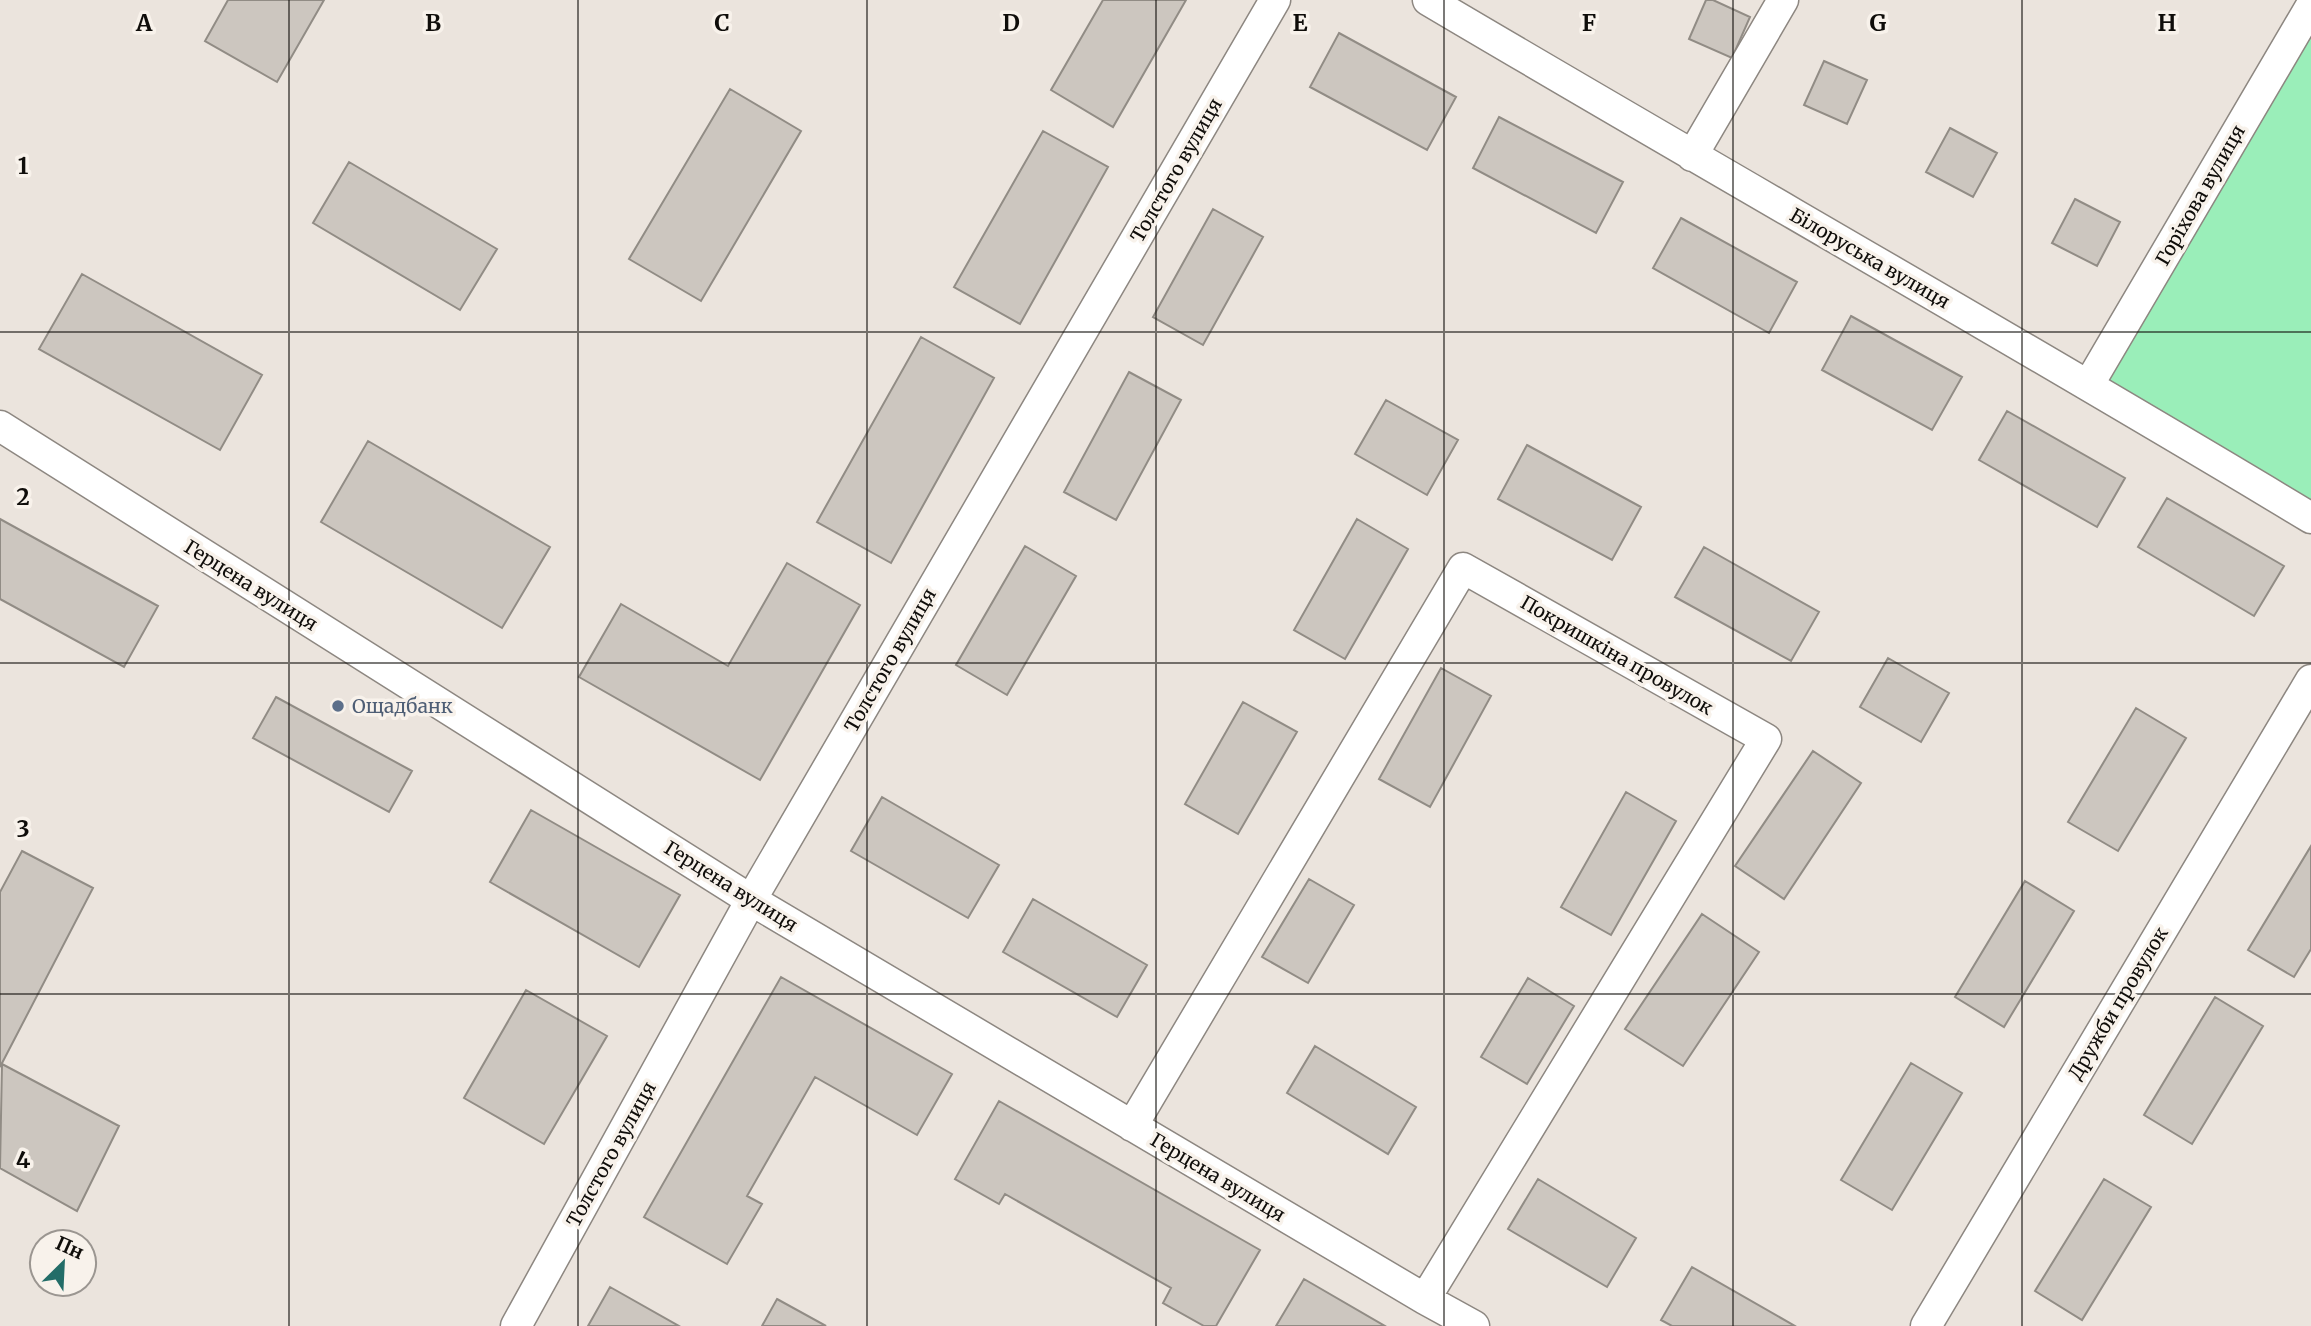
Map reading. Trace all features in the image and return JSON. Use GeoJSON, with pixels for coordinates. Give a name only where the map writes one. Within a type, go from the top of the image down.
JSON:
{"type":"FeatureCollection","features":[{"type":"Feature","properties":{"kind":"street","name":"Толстого вулиця"},"geometry":{"type":"LineString","coordinates":[[516,1326],[751,900],[1275,0]]}},
{"type":"Feature","properties":{"kind":"street","name":"Білоруська вулиця"},"geometry":{"type":"LineString","coordinates":[[1428,0],[1692,156],[2089,384],[2311,518]]}},
{"type":"Feature","properties":{"kind":"street"},"geometry":{"type":"LineString","coordinates":[[1692,156],[1783,0]]}},
{"type":"Feature","properties":{"kind":"street","name":"Горіхова вулиця"},"geometry":{"type":"LineString","coordinates":[[2089,384],[2311,6]]}},
{"type":"Feature","properties":{"kind":"street","name":"Герцена вулиця"},"geometry":{"type":"LineString","coordinates":[[0,426],[751,900],[1474,1326]]}},
{"type":"Feature","properties":{"kind":"street","name":"Покришкіна провулок"},"geometry":{"type":"LineString","coordinates":[[1132,1126],[1463,568],[1766,740],[1425,1299]]}},
{"type":"Feature","properties":{"kind":"street","name":"Дружби провулок"},"geometry":{"type":"LineString","coordinates":[[1926,1326],[2311,680]]}},
{"type":"Feature","properties":{"kind":"green space"},"geometry":{"type":"Polygon","coordinates":[[[2311,0],[2311,517],[2084,376],[2311,0]]]}},
{"type":"Feature","properties":{"kind":"building"},"geometry":{"type":"Polygon","coordinates":[[[228,0],[324,0],[277,82],[205,41],[228,0]]]}},
{"type":"Feature","properties":{"kind":"building"},"geometry":{"type":"Polygon","coordinates":[[[1103,0],[1186,0],[1113,127],[1051,90],[1103,0]]]}},
{"type":"Feature","properties":{"kind":"building"},"geometry":{"type":"Polygon","coordinates":[[[1706,0],[1713,0],[1750,17],[1732,58],[1689,39],[1706,0]]]}},
{"type":"Feature","properties":{"kind":"building"},"geometry":{"type":"Polygon","coordinates":[[[1339,33],[1456,97],[1427,150],[1310,87],[1339,33]]]}},
{"type":"Feature","properties":{"kind":"building"},"geometry":{"type":"Polygon","coordinates":[[[1824,61],[1867,80],[1847,124],[1804,105],[1824,61]]]}},
{"type":"Feature","properties":{"kind":"building"},"geometry":{"type":"Polygon","coordinates":[[[730,89],[801,131],[701,301],[629,259],[730,89]]]}},
{"type":"Feature","properties":{"kind":"building"},"geometry":{"type":"Polygon","coordinates":[[[1499,117],[1623,182],[1596,233],[1473,168],[1499,117]]]}},
{"type":"Feature","properties":{"kind":"building"},"geometry":{"type":"Polygon","coordinates":[[[1950,128],[1997,153],[1973,197],[1926,172],[1950,128]]]}},
{"type":"Feature","properties":{"kind":"building"},"geometry":{"type":"Polygon","coordinates":[[[1043,131],[1108,167],[1020,324],[954,287],[1043,131]]]}},
{"type":"Feature","properties":{"kind":"building"},"geometry":{"type":"Polygon","coordinates":[[[349,162],[497,249],[460,310],[313,223],[349,162]]]}},
{"type":"Feature","properties":{"kind":"building"},"geometry":{"type":"Polygon","coordinates":[[[2075,199],[2120,222],[2097,266],[2052,243],[2075,199]]]}},
{"type":"Feature","properties":{"kind":"building"},"geometry":{"type":"Polygon","coordinates":[[[1213,209],[1263,237],[1203,345],[1153,317],[1213,209]]]}},
{"type":"Feature","properties":{"kind":"building"},"geometry":{"type":"Polygon","coordinates":[[[1681,218],[1797,282],[1769,333],[1653,268],[1681,218]]]}},
{"type":"Feature","properties":{"kind":"building"},"geometry":{"type":"Polygon","coordinates":[[[82,274],[262,375],[220,450],[39,349],[82,274]]]}},
{"type":"Feature","properties":{"kind":"building"},"geometry":{"type":"Polygon","coordinates":[[[1851,316],[1962,377],[1932,430],[1822,370],[1851,316]]]}},
{"type":"Feature","properties":{"kind":"building"},"geometry":{"type":"Polygon","coordinates":[[[921,337],[994,378],[891,563],[817,522],[921,337]]]}},
{"type":"Feature","properties":{"kind":"building"},"geometry":{"type":"Polygon","coordinates":[[[1129,372],[1181,400],[1116,520],[1064,492],[1129,372]]]}},
{"type":"Feature","properties":{"kind":"building"},"geometry":{"type":"Polygon","coordinates":[[[1386,400],[1458,440],[1427,495],[1355,454],[1386,400]]]}},
{"type":"Feature","properties":{"kind":"building"},"geometry":{"type":"Polygon","coordinates":[[[2007,411],[2125,478],[2097,527],[1979,460],[2007,411]]]}},
{"type":"Feature","properties":{"kind":"building"},"geometry":{"type":"Polygon","coordinates":[[[368,441],[550,547],[502,628],[321,522],[368,441]]]}},
{"type":"Feature","properties":{"kind":"building"},"geometry":{"type":"Polygon","coordinates":[[[1527,445],[1641,507],[1612,560],[1498,499],[1527,445]]]}},
{"type":"Feature","properties":{"kind":"building"},"geometry":{"type":"Polygon","coordinates":[[[2167,498],[2284,566],[2254,616],[2138,547],[2167,498]]]}},
{"type":"Feature","properties":{"kind":"building"},"geometry":{"type":"Polygon","coordinates":[[[0,519],[158,606],[124,667],[0,599],[0,519]]]}},
{"type":"Feature","properties":{"kind":"building"},"geometry":{"type":"Polygon","coordinates":[[[1357,519],[1408,549],[1345,659],[1294,630],[1357,519]]]}},
{"type":"Feature","properties":{"kind":"building"},"geometry":{"type":"Polygon","coordinates":[[[1025,546],[1076,576],[1007,695],[956,665],[1025,546]]]}},
{"type":"Feature","properties":{"kind":"building"},"geometry":{"type":"Polygon","coordinates":[[[1704,547],[1819,612],[1791,661],[1675,597],[1704,547]]]}},
{"type":"Feature","properties":{"kind":"building"},"geometry":{"type":"Polygon","coordinates":[[[787,563],[860,605],[760,780],[579,677],[621,604],[728,666],[787,563]]]}},
{"type":"Feature","properties":{"kind":"building"},"geometry":{"type":"Polygon","coordinates":[[[1888,658],[1949,693],[1921,742],[1860,707],[1888,658]]]}},
{"type":"Feature","properties":{"kind":"building"},"geometry":{"type":"Polygon","coordinates":[[[1441,668],[1491,696],[1430,807],[1379,779],[1441,668]]]}},
{"type":"Feature","properties":{"kind":"building"},"geometry":{"type":"Polygon","coordinates":[[[276,697],[412,771],[389,812],[253,738],[276,697]]]}},
{"type":"Feature","properties":{"kind":"building"},"geometry":{"type":"Polygon","coordinates":[[[1243,702],[1297,732],[1238,834],[1185,804],[1243,702]]]}},
{"type":"Feature","properties":{"kind":"building"},"geometry":{"type":"Polygon","coordinates":[[[2136,708],[2186,738],[2118,851],[2068,822],[2136,708]]]}},
{"type":"Feature","properties":{"kind":"building"},"geometry":{"type":"Polygon","coordinates":[[[1813,751],[1861,783],[1784,899],[1735,866],[1813,751]]]}},
{"type":"Feature","properties":{"kind":"building"},"geometry":{"type":"Polygon","coordinates":[[[1626,792],[1676,821],[1611,935],[1561,907],[1626,792]]]}},
{"type":"Feature","properties":{"kind":"building"},"geometry":{"type":"Polygon","coordinates":[[[882,797],[999,865],[968,918],[851,851],[882,797]]]}},
{"type":"Feature","properties":{"kind":"building"},"geometry":{"type":"Polygon","coordinates":[[[531,810],[680,895],[639,967],[490,882],[531,810]]]}},
{"type":"Feature","properties":{"kind":"building"},"geometry":{"type":"Polygon","coordinates":[[[2311,846],[2311,949],[2294,977],[2248,950],[2311,846]]]}},
{"type":"Feature","properties":{"kind":"building"},"geometry":{"type":"Polygon","coordinates":[[[22,851],[93,888],[0,1067],[0,892],[22,851]]]}},
{"type":"Feature","properties":{"kind":"building"},"geometry":{"type":"Polygon","coordinates":[[[1309,879],[1354,905],[1308,983],[1262,957],[1309,879]]]}},
{"type":"Feature","properties":{"kind":"building"},"geometry":{"type":"Polygon","coordinates":[[[2025,881],[2074,911],[2004,1027],[1955,997],[2025,881]]]}},
{"type":"Feature","properties":{"kind":"building"},"geometry":{"type":"Polygon","coordinates":[[[1033,899],[1147,965],[1117,1017],[1003,952],[1033,899]]]}},
{"type":"Feature","properties":{"kind":"building"},"geometry":{"type":"Polygon","coordinates":[[[1702,914],[1759,952],[1683,1066],[1625,1029],[1702,914]]]}},
{"type":"Feature","properties":{"kind":"building"},"geometry":{"type":"Polygon","coordinates":[[[781,977],[952,1074],[917,1135],[815,1077],[747,1196],[762,1204],[727,1264],[644,1217],[781,977]]]}},
{"type":"Feature","properties":{"kind":"building"},"geometry":{"type":"Polygon","coordinates":[[[1528,978],[1574,1006],[1527,1084],[1481,1057],[1528,978]]]}},
{"type":"Feature","properties":{"kind":"building"},"geometry":{"type":"Polygon","coordinates":[[[526,990],[607,1036],[544,1144],[464,1098],[526,990]]]}},
{"type":"Feature","properties":{"kind":"building"},"geometry":{"type":"Polygon","coordinates":[[[2215,997],[2263,1026],[2192,1144],[2144,1115],[2215,997]]]}},
{"type":"Feature","properties":{"kind":"building"},"geometry":{"type":"Polygon","coordinates":[[[1315,1046],[1416,1107],[1388,1154],[1287,1093],[1315,1046]]]}},
{"type":"Feature","properties":{"kind":"building"},"geometry":{"type":"Polygon","coordinates":[[[1911,1063],[1962,1093],[1892,1210],[1841,1180],[1911,1063]]]}},
{"type":"Feature","properties":{"kind":"building"},"geometry":{"type":"Polygon","coordinates":[[[2,1064],[119,1126],[77,1211],[0,1168],[2,1064]]]}},
{"type":"Feature","properties":{"kind":"building"},"geometry":{"type":"Polygon","coordinates":[[[999,1101],[1260,1250],[1216,1326],[1204,1326],[1163,1303],[1171,1288],[1005,1194],[999,1204],[955,1179],[999,1101]]]}},
{"type":"Feature","properties":{"kind":"building"},"geometry":{"type":"Polygon","coordinates":[[[1538,1179],[1636,1238],[1607,1287],[1508,1229],[1538,1179]]]}},
{"type":"Feature","properties":{"kind":"building"},"geometry":{"type":"Polygon","coordinates":[[[2104,1179],[2151,1207],[2082,1320],[2035,1291],[2104,1179]]]}},
{"type":"Feature","properties":{"kind":"building"},"geometry":{"type":"Polygon","coordinates":[[[1692,1267],[1795,1326],[1672,1326],[1661,1320],[1692,1267]]]}},
{"type":"Feature","properties":{"kind":"building"},"geometry":{"type":"Polygon","coordinates":[[[1304,1279],[1385,1326],[1276,1326],[1304,1279]]]}},
{"type":"Feature","properties":{"kind":"building"},"geometry":{"type":"Polygon","coordinates":[[[610,1287],[679,1326],[588,1326],[610,1287]]]}},
{"type":"Feature","properties":{"kind":"building"},"geometry":{"type":"Polygon","coordinates":[[[777,1299],[826,1326],[762,1326],[777,1299]]]}},
{"type":"Feature","properties":{"kind":"place","name":"Ощадбанк"},"geometry":{"type":"Point","coordinates":[338,706]}}]}
